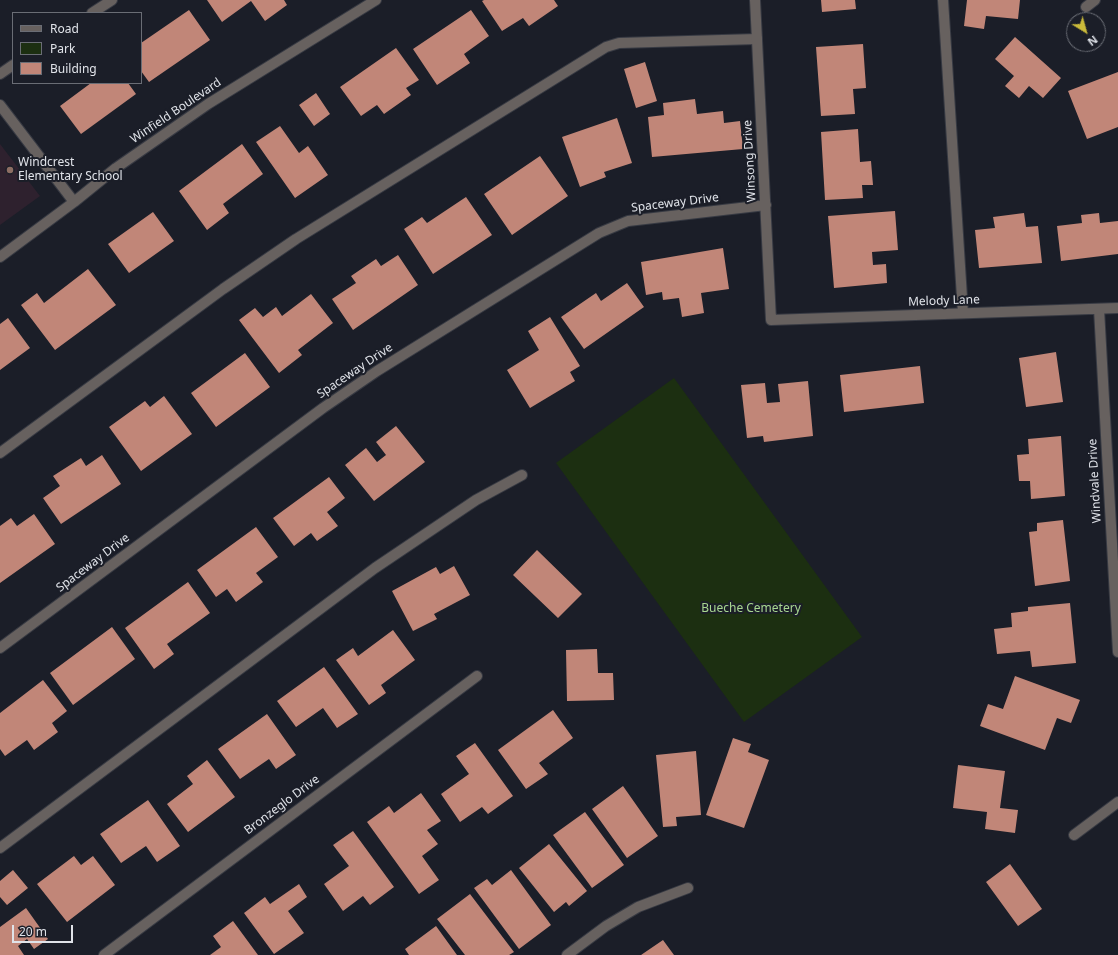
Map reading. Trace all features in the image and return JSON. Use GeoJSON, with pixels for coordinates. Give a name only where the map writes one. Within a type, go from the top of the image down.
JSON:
{"type":"FeatureCollection","features":[{"type":"Feature","properties":{"kind":"street"},"geometry":{"type":"LineString","coordinates":[[94,12],[112,0]]}},
{"type":"Feature","properties":{"kind":"street","name":"Winfield Boulevard"},"geometry":{"type":"LineString","coordinates":[[0,257],[74,202],[116,168],[208,104],[376,0]]}},
{"type":"Feature","properties":{"kind":"street","name":"Winsong Drive"},"geometry":{"type":"LineString","coordinates":[[755,0],[771,320]]}},
{"type":"Feature","properties":{"kind":"street"},"geometry":{"type":"LineString","coordinates":[[943,0],[963,313]]}},
{"type":"Feature","properties":{"kind":"street"},"geometry":{"type":"LineString","coordinates":[[1086,7],[1095,0]]}},
{"type":"Feature","properties":{"kind":"street"},"geometry":{"type":"LineString","coordinates":[[0,453],[223,289],[296,239],[606,47],[619,43],[757,39]]}},
{"type":"Feature","properties":{"kind":"street"},"geometry":{"type":"LineString","coordinates":[[0,74],[12,66]]}},
{"type":"Feature","properties":{"kind":"street"},"geometry":{"type":"LineString","coordinates":[[0,105],[74,202]]}},
{"type":"Feature","properties":{"kind":"street","name":"Spaceway Drive"},"geometry":{"type":"LineString","coordinates":[[0,648],[323,408],[377,371],[599,234],[628,221],[766,205]]}},
{"type":"Feature","properties":{"kind":"street","name":"Melody Lane"},"geometry":{"type":"LineString","coordinates":[[771,320],[1118,308]]}},
{"type":"Feature","properties":{"kind":"street","name":"Windvale Drive"},"geometry":{"type":"LineString","coordinates":[[1099,309],[1118,652]]}},
{"type":"Feature","properties":{"kind":"street"},"geometry":{"type":"LineString","coordinates":[[0,848],[375,568],[476,500],[522,475]]}},
{"type":"Feature","properties":{"kind":"street","name":"Bronzeglo Drive"},"geometry":{"type":"LineString","coordinates":[[104,955],[477,676]]}},
{"type":"Feature","properties":{"kind":"street"},"geometry":{"type":"LineString","coordinates":[[1074,835],[1118,802]]}},
{"type":"Feature","properties":{"kind":"street"},"geometry":{"type":"LineString","coordinates":[[567,955],[606,926],[638,908],[688,888]]}},
{"type":"Feature","properties":{"kind":"shaded area","name":"Windcrest Elementary School"},"geometry":{"type":"Polygon","coordinates":[[[0,144],[40,196],[0,225],[0,144]]]}},
{"type":"Feature","properties":{"kind":"green space","name":"Bueche Cemetery"},"geometry":{"type":"Polygon","coordinates":[[[674,378],[862,637],[744,722],[556,463],[674,378]]]}},
{"type":"Feature","properties":{"kind":"building"},"geometry":{"type":"Polygon","coordinates":[[[207,0],[284,0],[287,5],[265,21],[251,1],[222,22],[207,0]]]}},
{"type":"Feature","properties":{"kind":"building"},"geometry":{"type":"Polygon","coordinates":[[[554,0],[558,6],[529,26],[523,18],[502,31],[482,1],[554,0]]]}},
{"type":"Feature","properties":{"kind":"building"},"geometry":{"type":"Polygon","coordinates":[[[821,0],[855,0],[856,9],[822,12],[821,0]]]}},
{"type":"Feature","properties":{"kind":"building"},"geometry":{"type":"Polygon","coordinates":[[[967,0],[1020,0],[1018,19],[986,16],[984,29],[964,26],[967,0]]]}},
{"type":"Feature","properties":{"kind":"building"},"geometry":{"type":"Polygon","coordinates":[[[189,10],[210,40],[149,82],[142,72],[142,42],[189,10]]]}},
{"type":"Feature","properties":{"kind":"building"},"geometry":{"type":"Polygon","coordinates":[[[471,10],[489,36],[464,54],[470,63],[437,85],[413,49],[471,10]]]}},
{"type":"Feature","properties":{"kind":"building"},"geometry":{"type":"Polygon","coordinates":[[[1015,37],[1061,78],[1043,98],[1029,86],[1019,98],[1005,86],[1014,76],[995,59],[1015,37]]]}},
{"type":"Feature","properties":{"kind":"building"},"geometry":{"type":"Polygon","coordinates":[[[863,44],[866,88],[853,89],[855,114],[821,116],[816,47],[863,44]]]}},
{"type":"Feature","properties":{"kind":"building"},"geometry":{"type":"Polygon","coordinates":[[[396,48],[419,80],[406,88],[411,95],[384,114],[377,105],[361,116],[340,87],[396,48]]]}},
{"type":"Feature","properties":{"kind":"building"},"geometry":{"type":"Polygon","coordinates":[[[645,62],[657,101],[636,108],[624,69],[645,62]]]}},
{"type":"Feature","properties":{"kind":"building"},"geometry":{"type":"Polygon","coordinates":[[[1118,72],[1118,127],[1087,139],[1068,91],[1118,72]]]}},
{"type":"Feature","properties":{"kind":"building"},"geometry":{"type":"Polygon","coordinates":[[[90,84],[129,84],[136,94],[81,134],[60,106],[90,84]]]}},
{"type":"Feature","properties":{"kind":"building"},"geometry":{"type":"Polygon","coordinates":[[[316,93],[330,114],[314,126],[299,105],[316,93]]]}},
{"type":"Feature","properties":{"kind":"building"},"geometry":{"type":"Polygon","coordinates":[[[695,99],[697,114],[723,111],[724,123],[740,121],[743,149],[652,157],[648,117],[664,115],[663,103],[695,99]]]}},
{"type":"Feature","properties":{"kind":"building"},"geometry":{"type":"Polygon","coordinates":[[[617,118],[632,163],[604,172],[606,177],[580,187],[562,137],[617,118]]]}},
{"type":"Feature","properties":{"kind":"building"},"geometry":{"type":"Polygon","coordinates":[[[280,126],[299,153],[308,146],[328,175],[295,198],[256,142],[280,126]]]}},
{"type":"Feature","properties":{"kind":"building"},"geometry":{"type":"Polygon","coordinates":[[[858,129],[860,162],[871,161],[873,185],[862,185],[863,198],[825,200],[821,132],[858,129]]]}},
{"type":"Feature","properties":{"kind":"building"},"geometry":{"type":"Polygon","coordinates":[[[242,144],[263,174],[223,204],[229,213],[207,230],[179,191],[242,144]]]}},
{"type":"Feature","properties":{"kind":"building"},"geometry":{"type":"Polygon","coordinates":[[[540,156],[568,196],[512,235],[484,194],[540,156]]]}},
{"type":"Feature","properties":{"kind":"building"},"geometry":{"type":"Polygon","coordinates":[[[466,197],[492,235],[433,274],[404,229],[422,217],[427,223],[466,197]]]}},
{"type":"Feature","properties":{"kind":"building"},"geometry":{"type":"Polygon","coordinates":[[[895,211],[898,250],[872,252],[873,265],[886,264],[887,283],[834,288],[828,216],[895,211]]]}},
{"type":"Feature","properties":{"kind":"building"},"geometry":{"type":"Polygon","coordinates":[[[153,212],[174,241],[129,273],[108,244],[153,212]]]}},
{"type":"Feature","properties":{"kind":"building"},"geometry":{"type":"Polygon","coordinates":[[[1024,213],[1026,227],[1038,226],[1042,263],[979,268],[975,230],[995,228],[993,217],[1024,213]]]}},
{"type":"Feature","properties":{"kind":"building"},"geometry":{"type":"Polygon","coordinates":[[[1099,213],[1100,223],[1118,221],[1118,254],[1061,261],[1057,226],[1082,223],[1081,215],[1099,213]]]}},
{"type":"Feature","properties":{"kind":"building"},"geometry":{"type":"Polygon","coordinates":[[[723,248],[729,289],[701,293],[704,313],[682,317],[679,298],[663,300],[662,292],[646,295],[641,262],[723,248]]]}},
{"type":"Feature","properties":{"kind":"building"},"geometry":{"type":"Polygon","coordinates":[[[398,255],[418,285],[353,330],[332,299],[356,283],[351,276],[376,259],[381,266],[398,255]]]}},
{"type":"Feature","properties":{"kind":"building"},"geometry":{"type":"Polygon","coordinates":[[[88,269],[116,305],[55,350],[21,305],[37,293],[44,303],[88,269]]]}},
{"type":"Feature","properties":{"kind":"building"},"geometry":{"type":"Polygon","coordinates":[[[627,283],[644,307],[584,349],[561,317],[596,293],[601,301],[627,283]]]}},
{"type":"Feature","properties":{"kind":"building"},"geometry":{"type":"Polygon","coordinates":[[[311,294],[333,323],[298,350],[302,355],[279,373],[239,320],[255,308],[263,317],[276,307],[282,316],[311,294]]]}},
{"type":"Feature","properties":{"kind":"building"},"geometry":{"type":"Polygon","coordinates":[[[550,317],[580,366],[570,372],[575,381],[530,408],[507,370],[539,350],[528,331],[550,317]]]}},
{"type":"Feature","properties":{"kind":"building"},"geometry":{"type":"Polygon","coordinates":[[[8,318],[30,348],[0,370],[0,324],[8,318]]]}},
{"type":"Feature","properties":{"kind":"building"},"geometry":{"type":"Polygon","coordinates":[[[1056,352],[1063,402],[1026,407],[1019,358],[1056,352]]]}},
{"type":"Feature","properties":{"kind":"building"},"geometry":{"type":"Polygon","coordinates":[[[245,353],[270,387],[216,427],[191,393],[245,353]]]}},
{"type":"Feature","properties":{"kind":"building"},"geometry":{"type":"Polygon","coordinates":[[[920,366],[924,403],[844,412],[840,375],[920,366]]]}},
{"type":"Feature","properties":{"kind":"building"},"geometry":{"type":"Polygon","coordinates":[[[808,381],[813,436],[764,442],[763,436],[747,438],[741,385],[765,383],[767,403],[780,402],[778,384],[808,381]]]}},
{"type":"Feature","properties":{"kind":"building"},"geometry":{"type":"Polygon","coordinates":[[[164,396],[192,434],[141,471],[109,427],[145,401],[150,407],[164,396]]]}},
{"type":"Feature","properties":{"kind":"building"},"geometry":{"type":"Polygon","coordinates":[[[396,426],[425,462],[374,501],[345,465],[366,448],[377,462],[386,455],[376,442],[396,426]]]}},
{"type":"Feature","properties":{"kind":"building"},"geometry":{"type":"Polygon","coordinates":[[[1061,436],[1065,496],[1031,499],[1030,481],[1019,481],[1017,455],[1029,454],[1028,439],[1061,436]]]}},
{"type":"Feature","properties":{"kind":"building"},"geometry":{"type":"Polygon","coordinates":[[[102,455],[121,484],[61,524],[43,498],[60,486],[53,476],[81,458],[86,466],[102,455]]]}},
{"type":"Feature","properties":{"kind":"building"},"geometry":{"type":"Polygon","coordinates":[[[329,477],[345,498],[327,512],[338,526],[317,541],[311,533],[294,546],[273,518],[329,477]]]}},
{"type":"Feature","properties":{"kind":"building"},"geometry":{"type":"Polygon","coordinates":[[[34,514],[55,544],[0,583],[0,526],[11,518],[17,526],[34,514]]]}},
{"type":"Feature","properties":{"kind":"building"},"geometry":{"type":"Polygon","coordinates":[[[1063,520],[1070,581],[1035,586],[1029,532],[1037,531],[1037,523],[1063,520]]]}},
{"type":"Feature","properties":{"kind":"building"},"geometry":{"type":"Polygon","coordinates":[[[256,527],[278,557],[256,573],[263,582],[236,602],[227,589],[216,597],[197,570],[256,527]]]}},
{"type":"Feature","properties":{"kind":"building"},"geometry":{"type":"Polygon","coordinates":[[[537,550],[582,594],[558,618],[513,575],[537,550]]]}},
{"type":"Feature","properties":{"kind":"building"},"geometry":{"type":"Polygon","coordinates":[[[454,566],[470,595],[434,614],[437,619],[413,631],[392,591],[436,567],[440,574],[454,566]]]}},
{"type":"Feature","properties":{"kind":"building"},"geometry":{"type":"Polygon","coordinates":[[[188,582],[210,613],[167,644],[174,654],[154,669],[125,628],[188,582]]]}},
{"type":"Feature","properties":{"kind":"building"},"geometry":{"type":"Polygon","coordinates":[[[1070,603],[1076,663],[1032,667],[1030,651],[997,654],[994,629],[1012,627],[1011,613],[1028,611],[1028,607],[1070,603]]]}},
{"type":"Feature","properties":{"kind":"building"},"geometry":{"type":"Polygon","coordinates":[[[112,627],[135,659],[73,705],[50,673],[112,627]]]}},
{"type":"Feature","properties":{"kind":"building"},"geometry":{"type":"Polygon","coordinates":[[[393,630],[415,660],[381,685],[386,693],[369,705],[336,660],[353,648],[358,656],[393,630]]]}},
{"type":"Feature","properties":{"kind":"building"},"geometry":{"type":"Polygon","coordinates":[[[597,649],[598,673],[613,673],[614,700],[567,701],[566,650],[597,649]]]}},
{"type":"Feature","properties":{"kind":"building"},"geometry":{"type":"Polygon","coordinates":[[[324,667],[358,714],[337,728],[323,708],[296,727],[277,701],[324,667]]]}},
{"type":"Feature","properties":{"kind":"building"},"geometry":{"type":"Polygon","coordinates":[[[1015,676],[1080,700],[1071,723],[1057,718],[1045,750],[980,726],[988,704],[1003,709],[1015,676]]]}},
{"type":"Feature","properties":{"kind":"building"},"geometry":{"type":"Polygon","coordinates":[[[43,680],[67,711],[52,723],[58,732],[34,750],[27,740],[5,756],[0,749],[0,713],[43,680]]]}},
{"type":"Feature","properties":{"kind":"building"},"geometry":{"type":"Polygon","coordinates":[[[553,710],[573,738],[539,763],[548,774],[526,789],[498,750],[553,710]]]}},
{"type":"Feature","properties":{"kind":"building"},"geometry":{"type":"Polygon","coordinates":[[[267,714],[296,755],[276,769],[269,759],[240,779],[218,749],[267,714]]]}},
{"type":"Feature","properties":{"kind":"building"},"geometry":{"type":"Polygon","coordinates":[[[733,738],[751,744],[748,752],[769,760],[744,828],[706,815],[733,738]]]}},
{"type":"Feature","properties":{"kind":"building"},"geometry":{"type":"Polygon","coordinates":[[[475,743],[513,796],[488,814],[482,807],[460,822],[441,794],[469,774],[456,756],[475,743]]]}},
{"type":"Feature","properties":{"kind":"building"},"geometry":{"type":"Polygon","coordinates":[[[696,751],[701,815],[676,817],[677,826],[663,827],[656,755],[696,751]]]}},
{"type":"Feature","properties":{"kind":"building"},"geometry":{"type":"Polygon","coordinates":[[[207,760],[235,797],[188,832],[167,804],[193,784],[187,776],[207,760]]]}},
{"type":"Feature","properties":{"kind":"building"},"geometry":{"type":"Polygon","coordinates":[[[958,765],[1005,771],[1000,808],[1018,810],[1015,833],[985,829],[987,812],[953,808],[958,765]]]}},
{"type":"Feature","properties":{"kind":"building"},"geometry":{"type":"Polygon","coordinates":[[[623,786],[658,836],[627,858],[592,809],[623,786]]]}},
{"type":"Feature","properties":{"kind":"building"},"geometry":{"type":"Polygon","coordinates":[[[421,793],[441,821],[427,830],[438,844],[422,856],[439,880],[419,894],[367,822],[389,806],[394,813],[421,793]]]}},
{"type":"Feature","properties":{"kind":"building"},"geometry":{"type":"Polygon","coordinates":[[[148,800],[180,846],[157,862],[146,846],[121,863],[100,834],[148,800]]]}},
{"type":"Feature","properties":{"kind":"building"},"geometry":{"type":"Polygon","coordinates":[[[585,812],[624,865],[592,888],[553,835],[585,812]]]}},
{"type":"Feature","properties":{"kind":"building"},"geometry":{"type":"Polygon","coordinates":[[[353,831],[394,887],[370,905],[363,896],[343,911],[324,884],[349,866],[333,845],[353,831]]]}},
{"type":"Feature","properties":{"kind":"building"},"geometry":{"type":"Polygon","coordinates":[[[549,844],[587,891],[569,906],[566,902],[554,912],[519,868],[549,844]]]}},
{"type":"Feature","properties":{"kind":"building"},"geometry":{"type":"Polygon","coordinates":[[[74,856],[81,865],[93,856],[115,885],[67,922],[37,884],[74,856]]]}},
{"type":"Feature","properties":{"kind":"building"},"geometry":{"type":"Polygon","coordinates":[[[1010,864],[1042,909],[1018,926],[986,882],[1010,864]]]}},
{"type":"Feature","properties":{"kind":"building"},"geometry":{"type":"Polygon","coordinates":[[[13,870],[28,888],[7,905],[0,897],[0,881],[13,870]]]}},
{"type":"Feature","properties":{"kind":"building"},"geometry":{"type":"Polygon","coordinates":[[[511,870],[551,925],[519,949],[474,888],[487,879],[492,885],[511,870]]]}},
{"type":"Feature","properties":{"kind":"building"},"geometry":{"type":"Polygon","coordinates":[[[299,884],[307,897],[288,911],[304,933],[274,954],[244,913],[265,897],[270,904],[299,884]]]}},
{"type":"Feature","properties":{"kind":"building"},"geometry":{"type":"Polygon","coordinates":[[[470,894],[514,952],[509,955],[465,955],[437,919],[470,894]]]}},
{"type":"Feature","properties":{"kind":"building"},"geometry":{"type":"Polygon","coordinates":[[[26,908],[48,939],[34,949],[27,939],[18,946],[24,955],[0,955],[0,927],[26,908]]]}},
{"type":"Feature","properties":{"kind":"building"},"geometry":{"type":"Polygon","coordinates":[[[233,921],[258,955],[210,955],[221,947],[213,936],[233,921]]]}},
{"type":"Feature","properties":{"kind":"building"},"geometry":{"type":"Polygon","coordinates":[[[436,926],[457,955],[409,955],[405,949],[436,926]]]}},
{"type":"Feature","properties":{"kind":"building"},"geometry":{"type":"Polygon","coordinates":[[[663,940],[674,955],[641,955],[663,940]]]}},
{"type":"Feature","properties":{"kind":"place","name":"Windcrest Elementary School"},"geometry":{"type":"Point","coordinates":[10,170]}}]}
